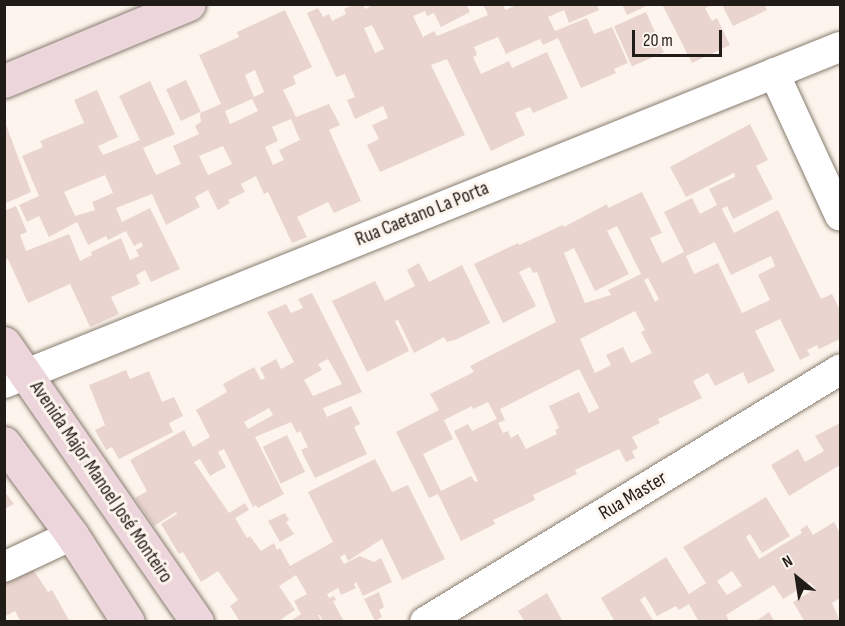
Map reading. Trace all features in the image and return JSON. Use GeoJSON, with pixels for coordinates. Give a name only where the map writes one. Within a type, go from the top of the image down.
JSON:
{"type":"FeatureCollection","features":[{"type":"Feature","properties":{"kind":"street"},"geometry":{"type":"LineString","coordinates":[[4,81],[189,4]]}},
{"type":"Feature","properties":{"kind":"street","name":"Rua Caetano La Porta"},"geometry":{"type":"LineString","coordinates":[[16,378],[840,47]]}},
{"type":"Feature","properties":{"kind":"street"},"geometry":{"type":"LineString","coordinates":[[774,73],[840,216]]}},
{"type":"Feature","properties":{"kind":"street","name":"Avenida Major Manoel José Monteiro"},"geometry":{"type":"LineString","coordinates":[[4,343],[16,378],[197,621]]}},
{"type":"Feature","properties":{"kind":"street","name":"Rua Master"},"geometry":{"type":"LineString","coordinates":[[425,621],[840,370]]}},
{"type":"Feature","properties":{"kind":"street"},"geometry":{"type":"LineString","coordinates":[[4,443],[72,535],[128,621]]}},
{"type":"Feature","properties":{"kind":"street"},"geometry":{"type":"LineString","coordinates":[[4,567],[72,535]]}},
{"type":"Feature","properties":{"kind":"building"},"geometry":{"type":"Polygon","coordinates":[[[375,4],[466,4],[470,12],[441,27],[434,13],[427,16],[425,11],[413,16],[423,37],[434,31],[437,36],[488,15],[483,4],[503,4],[505,10],[517,5],[597,5],[599,10],[569,23],[564,10],[548,17],[555,31],[587,18],[594,34],[612,27],[628,63],[614,69],[616,73],[581,88],[558,38],[543,45],[540,39],[506,54],[498,37],[474,47],[477,55],[473,57],[481,74],[509,61],[512,68],[547,52],[568,98],[533,113],[530,107],[515,113],[525,135],[491,151],[447,59],[431,65],[465,135],[380,172],[367,145],[379,139],[372,125],[388,118],[383,106],[355,119],[347,100],[355,97],[345,74],[336,77],[307,13],[318,8],[323,17],[329,14],[332,21],[346,14],[344,9],[353,5],[363,5],[365,9],[375,4]],[[372,25],[364,28],[375,53],[384,49],[372,25]]]}},
{"type":"Feature","properties":{"kind":"building"},"geometry":{"type":"Polygon","coordinates":[[[622,4],[651,4],[627,15],[622,4]]]}},
{"type":"Feature","properties":{"kind":"building"},"geometry":{"type":"Polygon","coordinates":[[[727,4],[764,4],[767,10],[733,26],[723,7],[727,4]]]}},
{"type":"Feature","properties":{"kind":"building"},"geometry":{"type":"Polygon","coordinates":[[[712,5],[705,8],[712,21],[717,18],[730,45],[692,63],[663,6],[712,5]]]}},
{"type":"Feature","properties":{"kind":"building"},"geometry":{"type":"Polygon","coordinates":[[[285,10],[312,67],[293,76],[296,84],[283,90],[296,117],[329,104],[340,125],[329,130],[361,201],[334,213],[328,202],[297,217],[307,237],[292,243],[268,192],[264,194],[256,176],[241,184],[245,192],[228,200],[230,203],[218,210],[208,190],[195,197],[200,207],[166,225],[152,194],[116,208],[122,222],[150,208],[180,269],[151,282],[145,270],[136,275],[140,284],[111,297],[119,314],[90,327],[70,284],[28,303],[8,259],[4,260],[4,211],[16,206],[27,232],[20,235],[26,251],[69,234],[80,261],[92,255],[91,252],[121,238],[130,260],[139,256],[136,250],[143,246],[141,242],[134,246],[126,231],[108,240],[106,236],[88,245],[77,222],[49,237],[39,216],[27,222],[19,205],[39,196],[22,156],[43,147],[40,141],[84,123],[74,100],[97,90],[118,137],[98,146],[103,155],[140,140],[119,96],[150,81],[175,134],[143,148],[156,175],[181,164],[173,146],[199,134],[195,126],[201,122],[200,113],[221,104],[199,55],[239,37],[237,32],[285,10]],[[255,70],[245,75],[254,97],[264,92],[255,70]],[[252,99],[225,111],[230,124],[258,111],[252,99]],[[291,119],[272,127],[278,141],[265,147],[273,165],[284,160],[279,150],[300,140],[291,119]],[[223,146],[199,156],[208,175],[232,164],[223,146]],[[105,175],[64,192],[75,216],[95,210],[92,202],[113,193],[105,175]]]}},
{"type":"Feature","properties":{"kind":"building"},"geometry":{"type":"Polygon","coordinates":[[[646,12],[664,52],[632,66],[614,26],[646,12]]]}},
{"type":"Feature","properties":{"kind":"building"},"geometry":{"type":"Polygon","coordinates":[[[186,80],[201,112],[181,121],[166,89],[186,80]]]}},
{"type":"Feature","properties":{"kind":"building"},"geometry":{"type":"Polygon","coordinates":[[[5,122],[31,192],[4,204],[5,122]]]}},
{"type":"Feature","properties":{"kind":"building"},"geometry":{"type":"Polygon","coordinates":[[[750,124],[768,160],[756,166],[773,199],[733,219],[727,206],[722,209],[734,233],[778,210],[821,299],[832,294],[840,310],[840,339],[819,349],[817,345],[807,350],[810,355],[800,360],[780,319],[755,331],[775,371],[748,384],[743,372],[715,386],[708,373],[693,381],[702,398],[658,419],[660,423],[632,437],[638,448],[632,451],[635,458],[626,462],[619,449],[575,470],[577,474],[533,495],[535,500],[493,520],[495,524],[461,541],[438,494],[429,498],[396,432],[439,410],[430,394],[474,372],[470,366],[556,322],[537,272],[533,273],[530,267],[519,272],[536,306],[503,323],[474,264],[518,243],[519,245],[563,225],[564,227],[607,204],[608,208],[642,192],[662,233],[650,238],[662,263],[684,252],[664,212],[692,198],[700,214],[717,205],[709,189],[735,177],[734,173],[686,197],[670,167],[750,124]],[[617,226],[607,231],[629,274],[595,291],[574,248],[564,253],[585,303],[611,295],[608,290],[641,274],[617,226]],[[715,242],[686,256],[694,274],[718,263],[742,313],[770,300],[758,275],[775,266],[771,256],[731,275],[715,242]],[[648,278],[644,280],[655,302],[659,299],[648,278]],[[635,311],[580,339],[595,373],[611,365],[606,355],[623,347],[631,363],[652,353],[641,332],[645,330],[635,311]],[[579,369],[500,409],[505,420],[498,423],[503,433],[508,431],[511,438],[518,434],[526,449],[557,434],[555,430],[559,428],[549,406],[579,392],[589,413],[599,408],[579,369]],[[488,402],[473,409],[472,406],[444,420],[453,439],[423,454],[441,491],[471,476],[475,482],[478,481],[454,431],[468,424],[472,431],[497,419],[488,402]]]}},
{"type":"Feature","properties":{"kind":"building"},"geometry":{"type":"Polygon","coordinates":[[[419,263],[429,282],[462,265],[490,323],[457,339],[447,342],[444,337],[414,353],[398,320],[395,321],[409,351],[367,372],[332,301],[375,281],[385,301],[415,286],[407,270],[419,263]]]}},
{"type":"Feature","properties":{"kind":"building"},"geometry":{"type":"Polygon","coordinates":[[[312,293],[362,392],[323,408],[327,417],[351,406],[360,424],[354,427],[367,454],[315,478],[301,450],[308,447],[300,431],[297,433],[291,422],[255,437],[284,494],[258,508],[256,505],[253,507],[224,449],[218,452],[226,467],[210,476],[200,459],[194,462],[229,513],[245,503],[249,510],[235,518],[247,538],[250,536],[261,551],[274,543],[277,550],[280,548],[290,566],[333,542],[308,492],[375,459],[392,492],[408,485],[445,559],[402,580],[382,539],[348,561],[345,554],[340,557],[344,564],[360,556],[374,562],[381,558],[392,582],[363,596],[356,582],[354,584],[356,588],[341,595],[338,588],[327,594],[329,598],[334,596],[336,600],[333,601],[344,622],[323,622],[318,615],[322,622],[289,622],[301,614],[294,601],[307,594],[296,575],[279,586],[295,610],[277,622],[240,622],[230,606],[238,600],[218,571],[201,582],[183,552],[179,554],[161,524],[177,514],[176,512],[154,526],[135,498],[147,491],[130,460],[184,430],[193,447],[210,437],[196,410],[227,392],[223,384],[254,367],[261,380],[265,378],[260,368],[276,359],[281,369],[294,362],[267,312],[286,304],[291,313],[303,308],[298,299],[312,293]],[[328,359],[318,364],[322,370],[304,380],[313,396],[342,384],[328,359]],[[269,408],[244,422],[248,429],[273,415],[269,408]]]}},
{"type":"Feature","properties":{"kind":"building"},"geometry":{"type":"Polygon","coordinates":[[[126,370],[130,379],[149,371],[162,402],[174,397],[183,416],[169,423],[173,432],[119,459],[112,447],[106,450],[95,430],[105,425],[89,385],[126,370]]]}},
{"type":"Feature","properties":{"kind":"building"},"geometry":{"type":"Polygon","coordinates":[[[840,423],[840,465],[789,496],[771,465],[798,449],[805,462],[824,451],[815,436],[840,423]]]}},
{"type":"Feature","properties":{"kind":"building"},"geometry":{"type":"Polygon","coordinates":[[[287,435],[305,472],[281,484],[263,447],[287,435]]]}},
{"type":"Feature","properties":{"kind":"building"},"geometry":{"type":"Polygon","coordinates":[[[4,491],[14,504],[4,509],[4,491]]]}},
{"type":"Feature","properties":{"kind":"building"},"geometry":{"type":"Polygon","coordinates":[[[766,497],[790,536],[762,553],[750,534],[746,537],[759,559],[802,533],[800,530],[807,525],[813,535],[834,522],[840,533],[840,598],[832,603],[840,622],[805,622],[793,602],[815,589],[810,582],[783,599],[774,585],[726,615],[730,622],[699,622],[689,604],[679,610],[676,606],[657,616],[645,596],[640,600],[654,622],[615,622],[601,598],[666,557],[689,594],[706,583],[683,547],[766,497]],[[732,571],[717,581],[727,595],[742,586],[732,571]]]}},
{"type":"Feature","properties":{"kind":"building"},"geometry":{"type":"Polygon","coordinates":[[[285,513],[289,520],[286,522],[294,534],[280,542],[268,521],[285,513]]]}},
{"type":"Feature","properties":{"kind":"building"},"geometry":{"type":"Polygon","coordinates":[[[28,562],[48,592],[52,590],[70,622],[21,622],[15,611],[4,617],[4,575],[28,562]]]}},
{"type":"Feature","properties":{"kind":"building"},"geometry":{"type":"Polygon","coordinates":[[[379,592],[384,607],[379,610],[382,617],[375,621],[364,599],[379,592]]]}},
{"type":"Feature","properties":{"kind":"building"},"geometry":{"type":"Polygon","coordinates":[[[547,593],[563,622],[525,622],[518,611],[547,593]]]}},
{"type":"Feature","properties":{"kind":"building"},"geometry":{"type":"Polygon","coordinates":[[[769,612],[775,622],[755,622],[769,612]]]}}]}
